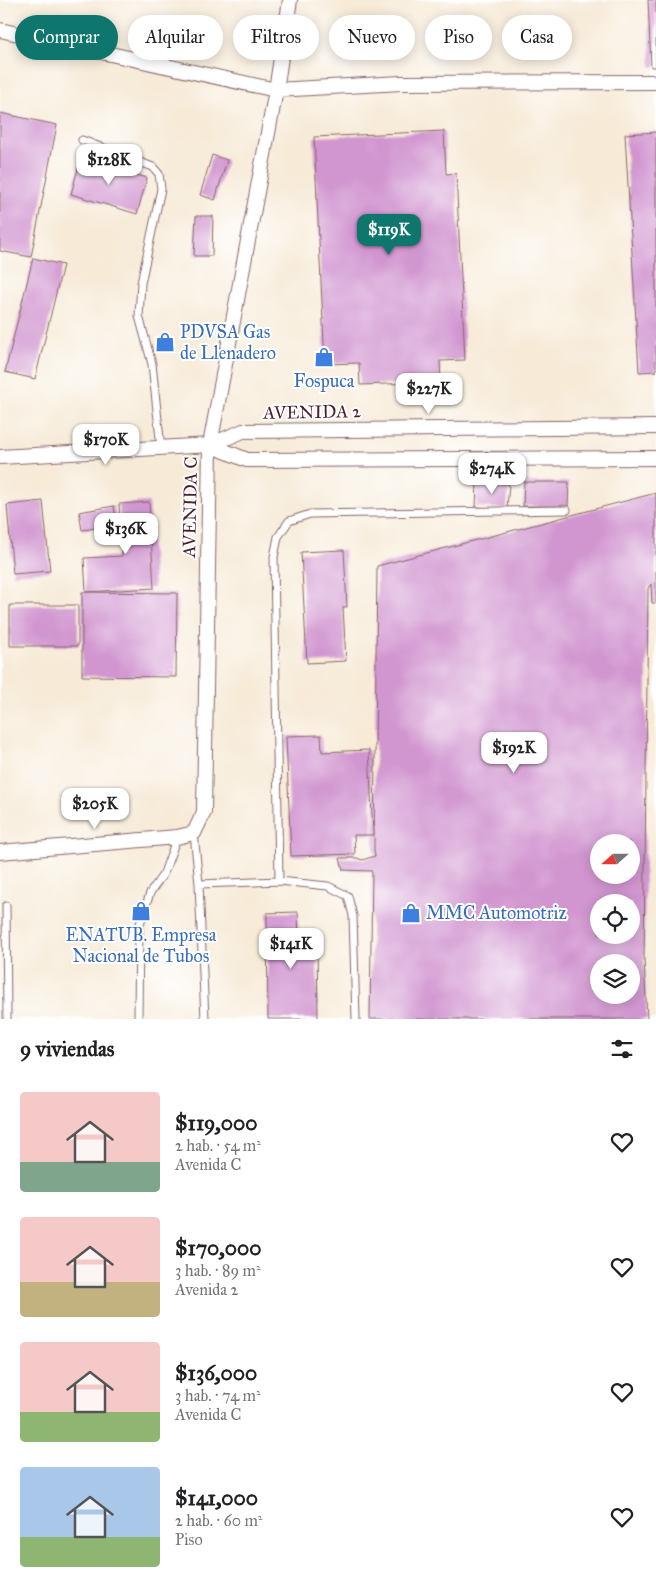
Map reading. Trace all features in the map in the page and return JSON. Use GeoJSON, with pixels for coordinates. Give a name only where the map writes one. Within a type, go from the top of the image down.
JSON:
{"type":"FeatureCollection","features":[{"type":"Feature","properties":{"kind":"street","name":"AVENIDA C"},"geometry":{"type":"LineString","coordinates":[[194,833],[204,812],[210,445],[276,90],[290,0]]}},
{"type":"Feature","properties":{"kind":"street"},"geometry":{"type":"LineString","coordinates":[[0,30],[276,90],[401,83],[656,82]]}},
{"type":"Feature","properties":{"kind":"street","name":"AVENIDA 2"},"geometry":{"type":"LineString","coordinates":[[0,458],[210,445],[243,431],[656,427]]}},
{"type":"Feature","properties":{"kind":"street","name":"AVENIDA 2"},"geometry":{"type":"LineString","coordinates":[[210,445],[247,460],[656,458]]}},
{"type":"Feature","properties":{"kind":"street"},"geometry":{"type":"LineString","coordinates":[[0,852],[177,837],[194,833]]}},
{"type":"Feature","properties":{"kind":"lane"},"geometry":{"type":"LineString","coordinates":[[82,140],[153,167],[159,174],[161,188],[141,283],[139,316],[152,364],[161,448]]}},
{"type":"Feature","properties":{"kind":"lane"},"geometry":{"type":"LineString","coordinates":[[279,881],[274,557],[278,537],[289,521],[310,514],[567,510]]}},
{"type":"Feature","properties":{"kind":"lane"},"geometry":{"type":"LineString","coordinates":[[194,833],[200,884],[205,1019]]}},
{"type":"Feature","properties":{"kind":"lane"},"geometry":{"type":"LineString","coordinates":[[138,1019],[139,926],[150,893],[164,873],[177,837]]}},
{"type":"Feature","properties":{"kind":"lane"},"geometry":{"type":"LineString","coordinates":[[200,884],[279,881],[328,886],[348,896],[353,916],[356,1019]]}},
{"type":"Feature","properties":{"kind":"lane"},"geometry":{"type":"LineString","coordinates":[[6,906],[7,1019]]}},
{"type":"Feature","properties":{"kind":"building"},"geometry":{"type":"Polygon","coordinates":[[[648,0],[656,0],[656,67],[651,67],[648,0]]]}},
{"type":"Feature","properties":{"kind":"building"},"geometry":{"type":"Polygon","coordinates":[[[0,113],[57,125],[31,257],[0,251],[0,113]]]}},
{"type":"Feature","properties":{"kind":"building"},"geometry":{"type":"Polygon","coordinates":[[[444,131],[446,174],[456,173],[465,360],[440,361],[441,382],[360,385],[359,363],[325,364],[314,137],[444,131]]]}},
{"type":"Feature","properties":{"kind":"building"},"geometry":{"type":"Polygon","coordinates":[[[656,132],[656,371],[639,372],[625,134],[656,132]]]}},
{"type":"Feature","properties":{"kind":"building"},"geometry":{"type":"Polygon","coordinates":[[[212,155],[227,160],[215,200],[200,195],[212,155]]]}},
{"type":"Feature","properties":{"kind":"building"},"geometry":{"type":"Polygon","coordinates":[[[81,158],[147,178],[137,214],[71,194],[81,158]]]}},
{"type":"Feature","properties":{"kind":"building"},"geometry":{"type":"Polygon","coordinates":[[[196,216],[213,216],[212,256],[194,256],[196,216]]]}},
{"type":"Feature","properties":{"kind":"building"},"geometry":{"type":"Polygon","coordinates":[[[33,258],[63,265],[35,379],[5,372],[33,258]]]}},
{"type":"Feature","properties":{"kind":"building"},"geometry":{"type":"Polygon","coordinates":[[[477,482],[509,484],[507,509],[476,507],[477,482]]]}},
{"type":"Feature","properties":{"kind":"building"},"geometry":{"type":"Polygon","coordinates":[[[524,482],[569,482],[568,506],[523,506],[524,482]]]}},
{"type":"Feature","properties":{"kind":"building"},"geometry":{"type":"Polygon","coordinates":[[[656,493],[656,603],[652,603],[651,584],[648,588],[644,959],[647,1019],[370,1019],[372,871],[343,870],[340,858],[357,858],[362,860],[375,856],[377,566],[656,493]]]}},
{"type":"Feature","properties":{"kind":"building"},"geometry":{"type":"Polygon","coordinates":[[[43,501],[50,571],[13,574],[7,505],[43,501]]]}},
{"type":"Feature","properties":{"kind":"building"},"geometry":{"type":"Polygon","coordinates":[[[149,502],[154,588],[86,592],[84,558],[122,556],[119,504],[149,502]]]}},
{"type":"Feature","properties":{"kind":"building"},"geometry":{"type":"Polygon","coordinates":[[[114,506],[117,525],[82,530],[79,512],[114,506]]]}},
{"type":"Feature","properties":{"kind":"building"},"geometry":{"type":"Polygon","coordinates":[[[344,550],[347,607],[343,607],[346,661],[307,663],[301,552],[344,550]]]}},
{"type":"Feature","properties":{"kind":"building"},"geometry":{"type":"Polygon","coordinates":[[[82,592],[177,593],[176,677],[82,676],[82,592]]]}},
{"type":"Feature","properties":{"kind":"building"},"geometry":{"type":"Polygon","coordinates":[[[10,605],[78,605],[78,646],[10,646],[10,605]]]}},
{"type":"Feature","properties":{"kind":"building"},"geometry":{"type":"Polygon","coordinates":[[[321,735],[322,752],[369,750],[373,835],[354,835],[355,854],[291,856],[286,736],[321,735]]]}},
{"type":"Feature","properties":{"kind":"building"},"geometry":{"type":"Polygon","coordinates":[[[298,912],[299,942],[317,942],[318,1019],[268,1019],[267,913],[298,912]]]}},
{"type":"Feature","properties":{"kind":"place","name":"PDVSA Gas de Llenadero"},"geometry":{"type":"Point","coordinates":[165,342]}},
{"type":"Feature","properties":{"kind":"place","name":"Fospuca"},"geometry":{"type":"Point","coordinates":[324,357]}},
{"type":"Feature","properties":{"kind":"place","name":"ENATUB. Empresa Nacional de Tubos"},"geometry":{"type":"Point","coordinates":[141,911]}},
{"type":"Feature","properties":{"kind":"place","name":"MMC Automotriz"},"geometry":{"type":"Point","coordinates":[411,913]}}]}
